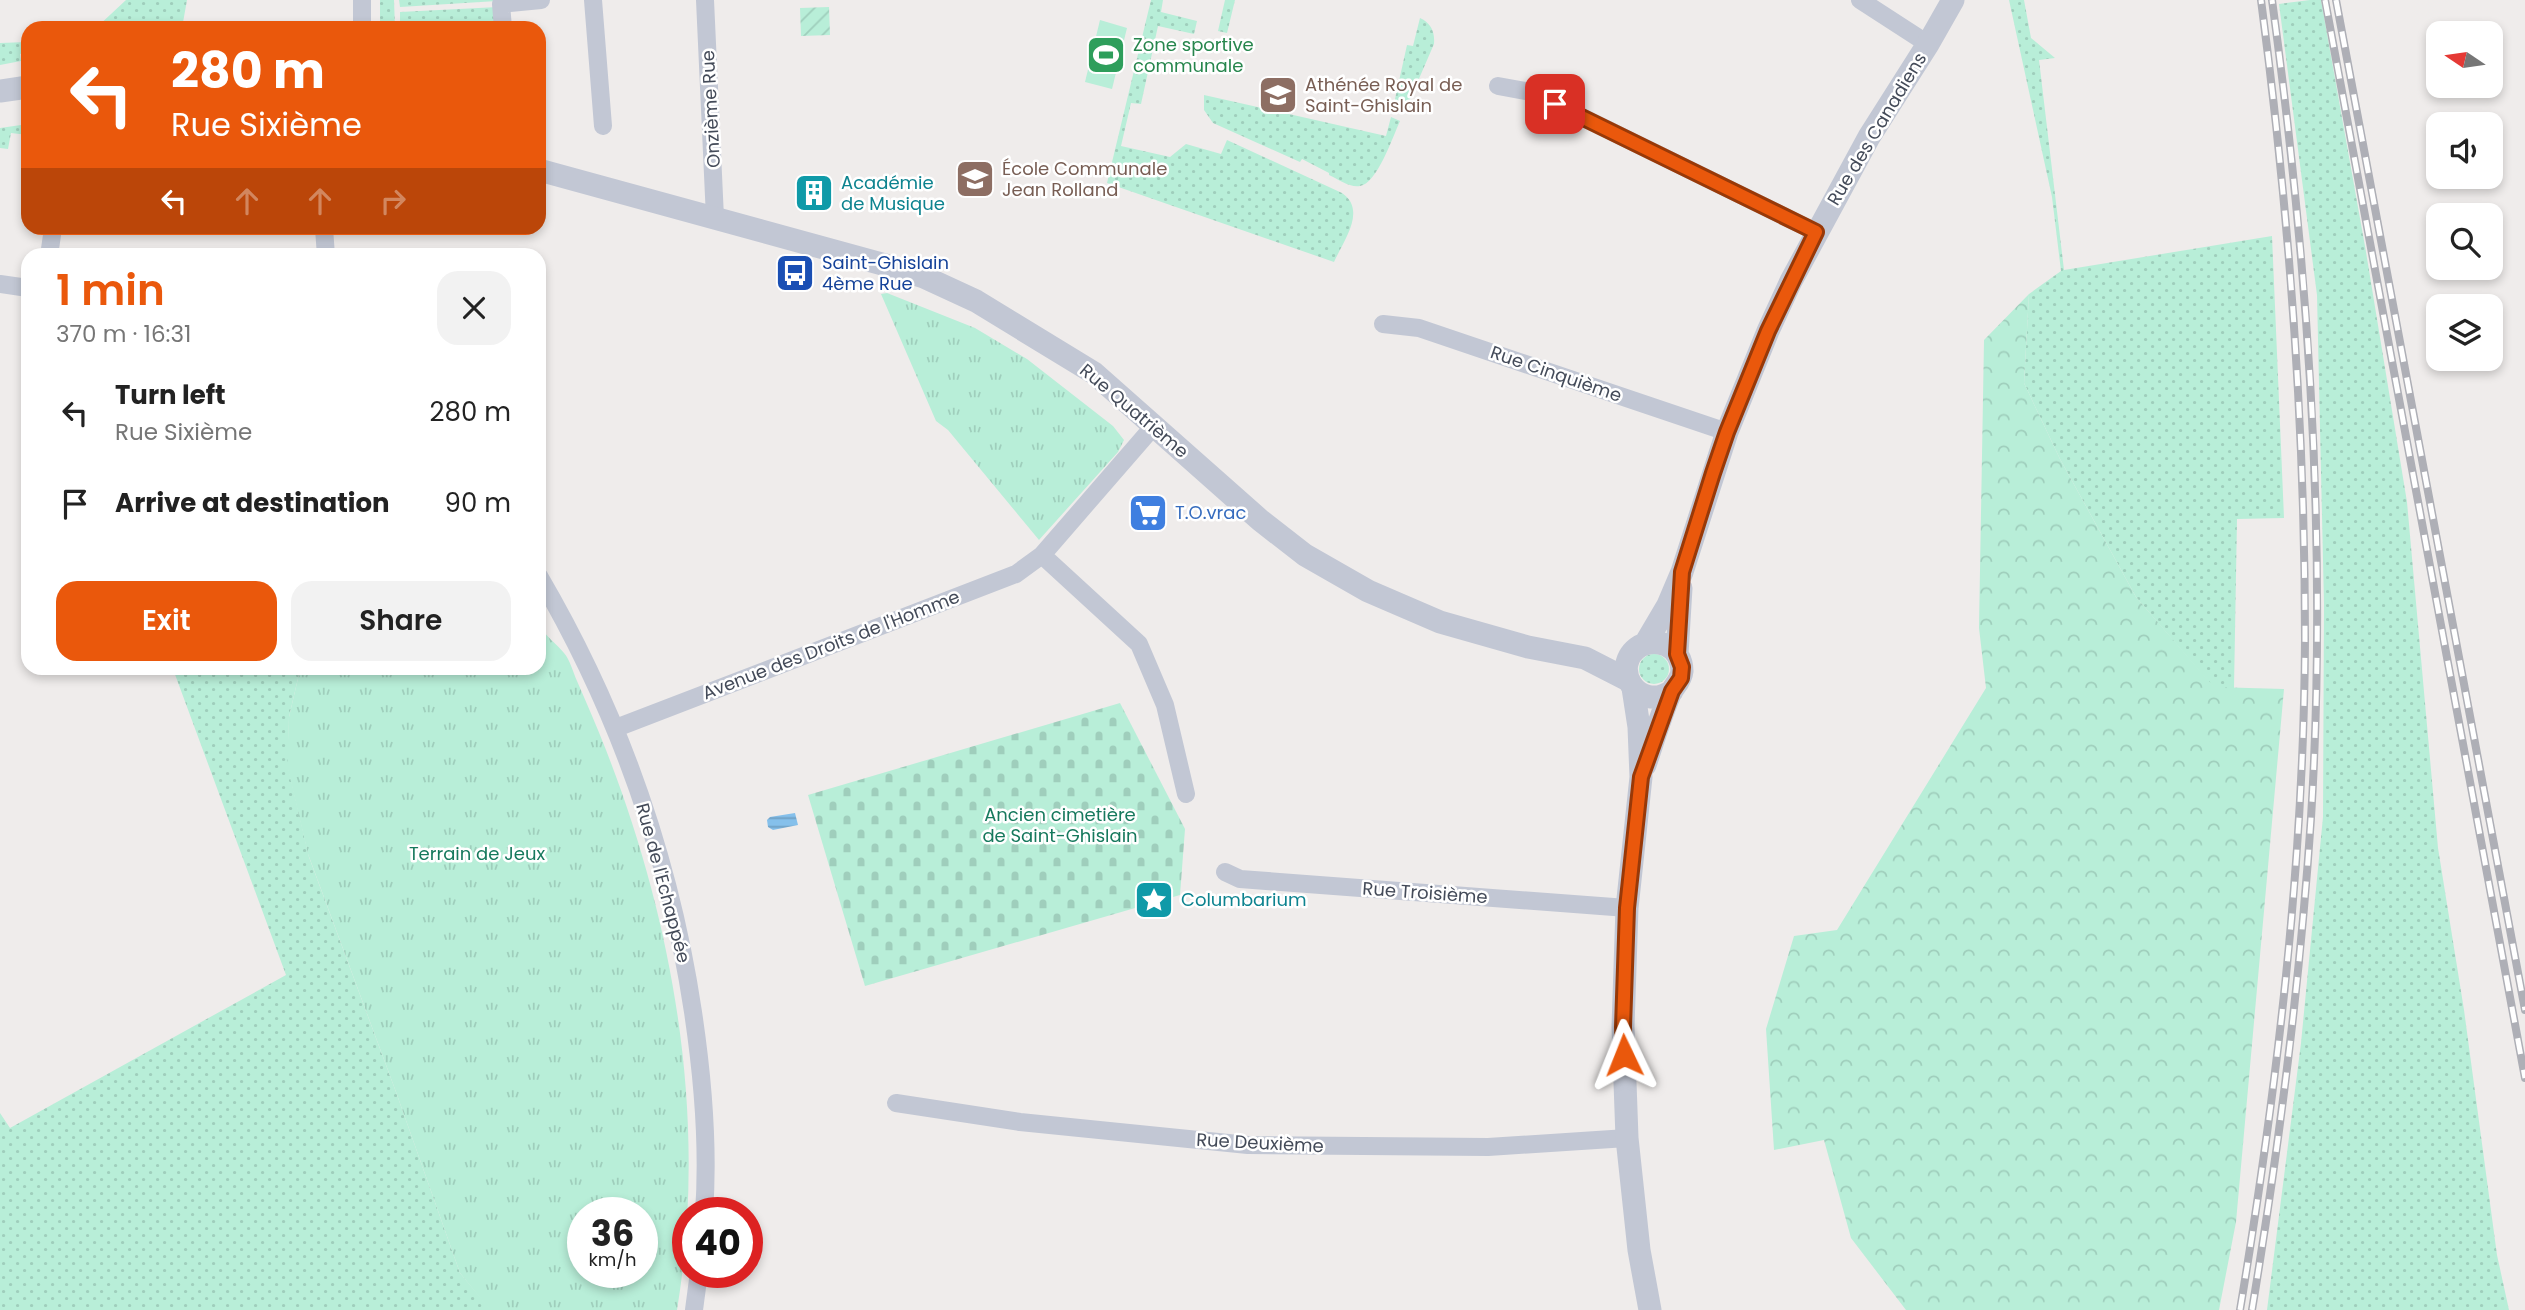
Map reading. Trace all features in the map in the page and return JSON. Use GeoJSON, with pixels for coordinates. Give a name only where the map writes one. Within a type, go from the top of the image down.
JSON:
{"type":"FeatureCollection","features":[{"type":"Feature","properties":{"kind":"street"},"geometry":{"type":"LineString","coordinates":[[362,0],[362,21]]}},
{"type":"Feature","properties":{"kind":"street"},"geometry":{"type":"LineString","coordinates":[[502,21],[501,4],[541,0]]}},
{"type":"Feature","properties":{"kind":"street"},"geometry":{"type":"LineString","coordinates":[[593,0],[603,126]]}},
{"type":"Feature","properties":{"kind":"street","name":"Onzième Rue"},"geometry":{"type":"LineString","coordinates":[[705,0],[716,218]]}},
{"type":"Feature","properties":{"kind":"street"},"geometry":{"type":"LineString","coordinates":[[1860,0],[1928,44]]}},
{"type":"Feature","properties":{"kind":"street","name":"Rue des Canadiens"},"geometry":{"type":"LineString","coordinates":[[1650,1310],[1639,1250],[1627,1138],[1623,1027],[1627,908],[1641,777],[1639,727],[1627,663],[1668,605],[1682,572],[1727,432],[1768,331],[1816,232],[1869,137],[1953,0]]}},
{"type":"Feature","properties":{"kind":"street"},"geometry":{"type":"LineString","coordinates":[[1498,86],[1531,92],[1816,232]]}},
{"type":"Feature","properties":{"kind":"street"},"geometry":{"type":"LineString","coordinates":[[0,90],[21,88]]}},
{"type":"Feature","properties":{"kind":"street","name":"Rue Quatrième"},"geometry":{"type":"LineString","coordinates":[[546,172],[924,277],[976,301],[1094,373],[1260,520],[1305,555],[1368,591],[1440,622],[1528,647],[1585,658],[1631,684]]}},
{"type":"Feature","properties":{"kind":"street"},"geometry":{"type":"LineString","coordinates":[[0,284],[21,287]]}},
{"type":"Feature","properties":{"kind":"street","name":"Rue Cinquième"},"geometry":{"type":"LineString","coordinates":[[1383,324],[1419,328],[1727,432]]}},
{"type":"Feature","properties":{"kind":"street","name":"Avenue des Droits de l'Homme"},"geometry":{"type":"LineString","coordinates":[[615,728],[1016,574],[1042,555],[1153,427]]}},
{"type":"Feature","properties":{"kind":"street"},"geometry":{"type":"LineString","coordinates":[[1042,555],[1139,644],[1165,705],[1186,794]]}},
{"type":"Feature","properties":{"kind":"street","name":"Rue des Canadiens"},"geometry":{"type":"LineString","coordinates":[[1641,777],[1672,691],[1682,672],[1677,654],[1682,572]]}},
{"type":"Feature","properties":{"kind":"street","name":"Rue de l'Echappée"},"geometry":{"type":"LineString","coordinates":[[546,589],[582,653],[615,728],[648,815],[680,939],[702,1079],[705,1197]]}},
{"type":"Feature","properties":{"kind":"street"},"geometry":{"type":"LineString","coordinates":[[1641,646],[1662,644],[1677,654]]}},
{"type":"Feature","properties":{"kind":"street","name":"Rue Quatrième"},"geometry":{"type":"LineString","coordinates":[[1585,658],[1641,646]]}},
{"type":"Feature","properties":{"kind":"street"},"geometry":{"type":"LineString","coordinates":[[1631,684],[1642,695],[1651,697],[1665,696],[1672,691]]}},
{"type":"Feature","properties":{"kind":"street","name":"Rue Troisième"},"geometry":{"type":"LineString","coordinates":[[1225,872],[1240,879],[1627,908]]}},
{"type":"Feature","properties":{"kind":"street","name":"Rue Deuxième"},"geometry":{"type":"LineString","coordinates":[[896,1103],[1020,1122],[1248,1145],[1489,1147],[1627,1138]]}},
{"type":"Feature","properties":{"kind":"street"},"geometry":{"type":"LineString","coordinates":[[694,1310],[697,1288]]}},
{"type":"Feature","properties":{"kind":"green space"},"geometry":{"type":"Polygon","coordinates":[[[126,0],[187,0],[183,21],[104,21],[126,0]]]}},
{"type":"Feature","properties":{"kind":"green space"},"geometry":{"type":"Polygon","coordinates":[[[380,0],[394,0],[395,21],[380,21],[380,0]]]}},
{"type":"Feature","properties":{"kind":"green space"},"geometry":{"type":"Polygon","coordinates":[[[399,0],[497,0],[497,1],[400,7],[399,0]]]}},
{"type":"Feature","properties":{"kind":"green space"},"geometry":{"type":"Polygon","coordinates":[[[1151,0],[1163,0],[1161,12],[1197,21],[1194,34],[1158,26],[1141,104],[1131,103],[1121,146],[1170,157],[1186,144],[1221,154],[1227,140],[1342,193],[1353,208],[1353,217],[1348,235],[1334,262],[1107,183],[1151,0]]]}},
{"type":"Feature","properties":{"kind":"green space"},"geometry":{"type":"Polygon","coordinates":[[[1225,0],[1235,0],[1227,33],[1218,31],[1225,0]]]}},
{"type":"Feature","properties":{"kind":"green space"},"geometry":{"type":"Polygon","coordinates":[[[2009,0],[2024,0],[2031,38],[2055,58],[2039,60],[2064,270],[2272,236],[2284,518],[2237,519],[2234,688],[2214,688],[2136,597],[2060,459],[2024,383],[2029,294],[2061,271],[2052,197],[2009,0]]]}},
{"type":"Feature","properties":{"kind":"green space"},"geometry":{"type":"Polygon","coordinates":[[[2321,0],[2407,502],[2438,848],[2464,1010],[2497,1255],[2509,1310],[2267,1310],[2301,1043],[2323,817],[2324,604],[2317,295],[2279,4],[2321,0]]]}},
{"type":"Feature","properties":{"kind":"green space"},"geometry":{"type":"Polygon","coordinates":[[[498,7],[499,21],[400,21],[400,12],[498,7]]]}},
{"type":"Feature","properties":{"kind":"green space"},"geometry":{"type":"Polygon","coordinates":[[[829,7],[830,35],[801,36],[800,8],[829,7]]]}},
{"type":"Feature","properties":{"kind":"green space"},"geometry":{"type":"Polygon","coordinates":[[[1420,18],[1432,28],[1434,44],[1405,111],[1393,108],[1407,45],[1413,46],[1420,18]]]}},
{"type":"Feature","properties":{"kind":"green space","name":"Zone sportive communale"},"geometry":{"type":"Polygon","coordinates":[[[1100,20],[1127,28],[1112,89],[1085,82],[1100,20]]]}},
{"type":"Feature","properties":{"kind":"green space"},"geometry":{"type":"Polygon","coordinates":[[[21,42],[21,61],[0,65],[0,43],[21,42]]]}},
{"type":"Feature","properties":{"kind":"green space"},"geometry":{"type":"Polygon","coordinates":[[[1204,95],[1386,136],[1391,117],[1400,121],[1378,169],[1366,183],[1356,186],[1340,181],[1302,159],[1300,162],[1213,123],[1204,110],[1204,95]]]}},
{"type":"Feature","properties":{"kind":"green space"},"geometry":{"type":"Polygon","coordinates":[[[21,125],[21,134],[11,133],[8,149],[0,148],[0,128],[21,125]]]}},
{"type":"Feature","properties":{"kind":"green space"},"geometry":{"type":"Polygon","coordinates":[[[887,293],[975,328],[1027,359],[1113,426],[1124,440],[1118,452],[1039,540],[948,430],[936,421],[881,294],[887,293]]]}},
{"type":"Feature","properties":{"kind":"green space"},"geometry":{"type":"Polygon","coordinates":[[[2029,294],[2024,383],[2060,459],[2136,597],[2214,687],[2284,689],[2236,1222],[2219,1310],[1906,1310],[1851,1238],[1824,1140],[1774,1150],[1766,1029],[1794,936],[1837,930],[1986,688],[1979,628],[1984,340],[2029,294]]]}},
{"type":"Feature","properties":{"kind":"green space","name":"Terrain de Jeux"},"geometry":{"type":"Polygon","coordinates":[[[546,635],[561,649],[568,659],[606,750],[630,817],[651,886],[667,955],[679,1026],[689,1168],[688,1197],[672,1197],[672,1288],[680,1288],[677,1310],[490,1310],[460,1273],[308,854],[287,765],[289,717],[299,675],[546,675],[546,635]]]}},
{"type":"Feature","properties":{"kind":"green space"},"geometry":{"type":"Polygon","coordinates":[[[1654,654],[1665,658],[1669,669],[1665,680],[1654,684],[1643,680],[1639,669],[1643,658],[1654,654]]]}},
{"type":"Feature","properties":{"kind":"green space"},"geometry":{"type":"Polygon","coordinates":[[[175,675],[299,675],[289,717],[288,767],[309,857],[460,1273],[491,1310],[0,1310],[0,1113],[10,1128],[286,975],[175,675]]]}},
{"type":"Feature","properties":{"kind":"green space","name":"Ancien cimetière de Saint-Ghislain"},"geometry":{"type":"Polygon","coordinates":[[[1120,703],[1185,829],[1180,895],[865,986],[808,795],[1120,703]]]}},
{"type":"Feature","properties":{"kind":"water"},"geometry":{"type":"Polygon","coordinates":[[[795,813],[798,825],[773,830],[768,827],[767,820],[770,817],[795,813]]]}},
{"type":"Feature","properties":{"kind":"railway"},"geometry":{"type":"LineString","coordinates":[[2240,1310],[2266,1143],[2286,976],[2300,808],[2305,639],[2302,479],[2294,319],[2280,159],[2261,0]]}},
{"type":"Feature","properties":{"kind":"railway"},"geometry":{"type":"LineString","coordinates":[[2252,1310],[2280,1126],[2295,1003],[2311,818],[2316,716],[2316,510],[2312,408],[2296,203],[2272,0]]}},
{"type":"Feature","properties":{"kind":"railway"},"geometry":{"type":"LineString","coordinates":[[2325,0],[2525,1078]]}},
{"type":"Feature","properties":{"kind":"railway"},"geometry":{"type":"LineString","coordinates":[[2336,0],[2525,1010]]}},
{"type":"Feature","properties":{"kind":"place","name":"Zone sportive communale"},"geometry":{"type":"Point","coordinates":[1106,55]}},
{"type":"Feature","properties":{"kind":"place","name":"Athénée Royal de Saint-Ghislain"},"geometry":{"type":"Point","coordinates":[1278,95]}},
{"type":"Feature","properties":{"kind":"place","name":"École Communale Jean Rolland"},"geometry":{"type":"Point","coordinates":[975,179]}},
{"type":"Feature","properties":{"kind":"place","name":"Académie de Musique"},"geometry":{"type":"Point","coordinates":[814,193]}},
{"type":"Feature","properties":{"kind":"place","name":"Saint-Ghislain 4ème Rue"},"geometry":{"type":"Point","coordinates":[795,273]}},
{"type":"Feature","properties":{"kind":"place","name":"T.O.vrac"},"geometry":{"type":"Point","coordinates":[1148,513]}},
{"type":"Feature","properties":{"kind":"place","name":"Columbarium"},"geometry":{"type":"Point","coordinates":[1154,900]}},
{"type":"Feature","properties":{"kind":"route"},"geometry":{"type":"LineString","coordinates":[[1555,104],[1816,232],[1746,381],[1706,493],[1682,572],[1677,654],[1682,667],[1681,678],[1672,691],[1641,777],[1632,848],[1627,908],[1624,1055]]}}]}
